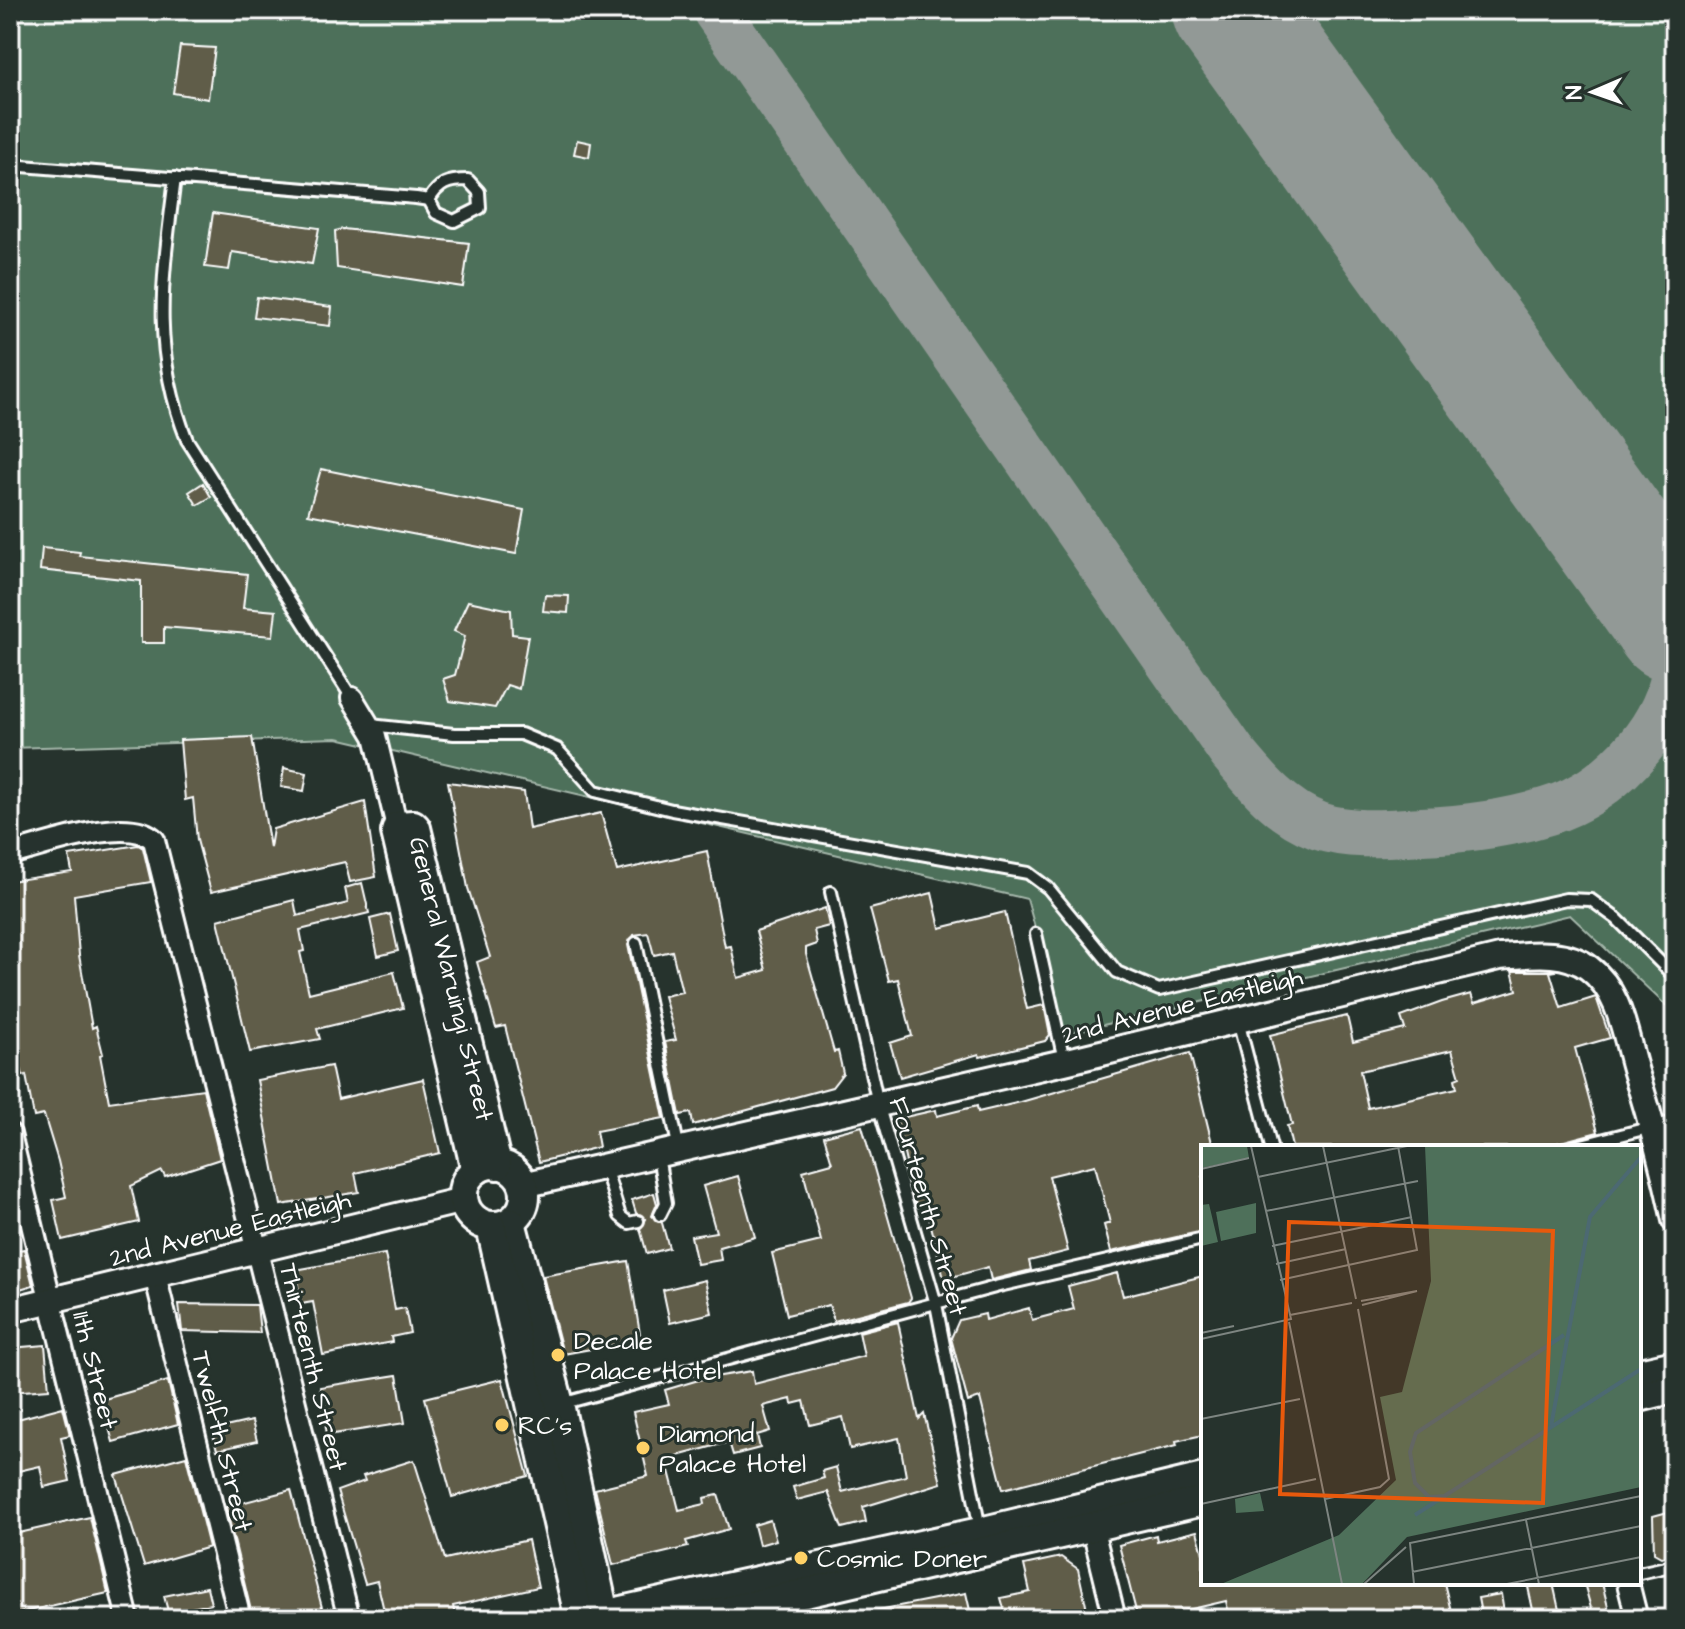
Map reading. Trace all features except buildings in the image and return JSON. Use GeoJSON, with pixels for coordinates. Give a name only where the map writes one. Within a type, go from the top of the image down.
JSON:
{"type":"FeatureCollection","features":[{"type":"Feature","properties":{"kind":"main road","name":"General Waruingi Street"},"geometry":{"type":"LineString","coordinates":[[397,827],[413,825],[416,828],[487,1167]]}},
{"type":"Feature","properties":{"kind":"main road"},"geometry":{"type":"LineString","coordinates":[[487,1167],[513,1171],[523,1185],[524,1205],[501,1224],[473,1218],[463,1200],[466,1183],[487,1167]]}},
{"type":"Feature","properties":{"kind":"main road"},"geometry":{"type":"LineString","coordinates":[[501,1224],[559,1404],[599,1611]]}},
{"type":"Feature","properties":{"kind":"main road"},"geometry":{"type":"LineString","coordinates":[[501,1224],[599,1611]]}},
{"type":"Feature","properties":{"kind":"main road"},"geometry":{"type":"LineString","coordinates":[[1641,1373],[1675,1365]]}},
{"type":"Feature","properties":{"kind":"main road"},"geometry":{"type":"LineString","coordinates":[[1641,1396],[1675,1388]]}},
{"type":"Feature","properties":{"kind":"main road"},"geometry":{"type":"LineString","coordinates":[[599,1611],[980,1532],[1201,1478]]}},
{"type":"Feature","properties":{"kind":"main road"},"geometry":{"type":"LineString","coordinates":[[693,1619],[1201,1501]]}},
{"type":"Feature","properties":{"kind":"street"},"geometry":{"type":"LineString","coordinates":[[352,698],[375,736],[397,827]]}},
{"type":"Feature","properties":{"kind":"street","name":"Thirteenth Street"},"geometry":{"type":"LineString","coordinates":[[10,854],[133,828],[148,833],[157,848],[349,1619]]}},
{"type":"Feature","properties":{"kind":"street","name":"2nd Avenue Eastleigh"},"geometry":{"type":"LineString","coordinates":[[523,1185],[1064,1062],[1500,957],[1538,954],[1570,958],[1588,967],[1612,992],[1665,1123],[1675,1220]]}},
{"type":"Feature","properties":{"kind":"street","name":"11th Street"},"geometry":{"type":"LineString","coordinates":[[10,1134],[128,1619]]}},
{"type":"Feature","properties":{"kind":"street","name":"2nd Avenue Eastleigh"},"geometry":{"type":"LineString","coordinates":[[10,1310],[463,1200]]}},
{"type":"Feature","properties":{"kind":"street","name":"Twelfth Street"},"geometry":{"type":"LineString","coordinates":[[155,1275],[240,1619]]}},
{"type":"Feature","properties":{"kind":"street"},"geometry":{"type":"LineString","coordinates":[[1092,1526],[1115,1619]]}},
{"type":"Feature","properties":{"kind":"street"},"geometry":{"type":"LineString","coordinates":[[1628,1585],[1637,1619]]}},
{"type":"Feature","properties":{"kind":"lane"},"geometry":{"type":"LineString","coordinates":[[10,165],[429,200]]}},
{"type":"Feature","properties":{"kind":"lane"},"geometry":{"type":"LineString","coordinates":[[175,178],[160,297],[170,398],[194,453],[352,698]]}},
{"type":"Feature","properties":{"kind":"lane"},"geometry":{"type":"LineString","coordinates":[[450,180],[468,180],[479,192],[480,208],[454,221],[436,213],[429,200],[436,187],[450,180]]}},
{"type":"Feature","properties":{"kind":"lane"},"geometry":{"type":"LineString","coordinates":[[368,724],[454,734],[521,734],[557,749],[595,791],[672,810],[1028,873],[1048,888],[1117,972],[1159,990],[1566,899],[1591,900],[1617,919],[1675,977]]}},
{"type":"Feature","properties":{"kind":"lane","name":"Fourteenth Street"},"geometry":{"type":"LineString","coordinates":[[831,892],[878,1104],[936,1304],[980,1532]]}},
{"type":"Feature","properties":{"kind":"lane"},"geometry":{"type":"LineString","coordinates":[[1036,934],[1064,1062]]}},
{"type":"Feature","properties":{"kind":"lane"},"geometry":{"type":"LineString","coordinates":[[636,943],[668,1154],[666,1203],[660,1215]]}},
{"type":"Feature","properties":{"kind":"lane"},"geometry":{"type":"LineString","coordinates":[[1237,1019],[1270,1145]]}},
{"type":"Feature","properties":{"kind":"lane"},"geometry":{"type":"LineString","coordinates":[[1582,1145],[1665,1123]]}},
{"type":"Feature","properties":{"kind":"lane"},"geometry":{"type":"LineString","coordinates":[[605,1167],[620,1216],[629,1223],[638,1221]]}},
{"type":"Feature","properties":{"kind":"lane"},"geometry":{"type":"LineString","coordinates":[[559,1404],[936,1304],[1201,1239]]}},
{"type":"Feature","properties":{"kind":"lane"},"geometry":{"type":"LineString","coordinates":[[1641,1573],[1675,1565]]}},
{"type":"Feature","properties":{"kind":"green space"},"geometry":{"type":"Polygon","coordinates":[[[10,10],[1675,10],[1675,1014],[1570,915],[1065,1034],[1027,899],[337,738],[10,748],[10,10]]]}},
{"type":"Feature","properties":{"kind":"taxiway"},"geometry":{"type":"LineString","coordinates":[[716,10],[1232,752],[1260,785],[1293,813],[1319,826],[1344,832],[1370,833],[1470,827],[1548,811],[1591,791],[1629,759],[1658,719],[1675,675]]}},
{"type":"Feature","properties":{"kind":"taxiway"},"geometry":{"type":"LineString","coordinates":[[1660,601],[1675,646]]}},
{"type":"Feature","properties":{"kind":"runway"},"geometry":{"type":"LineString","coordinates":[[1233,10],[1675,622]]}},
{"type":"Feature","properties":{"kind":"place","name":"Decale Palace Hotel"},"geometry":{"type":"Point","coordinates":[558,1355]}},
{"type":"Feature","properties":{"kind":"place","name":"RC's"},"geometry":{"type":"Point","coordinates":[502,1425]}},
{"type":"Feature","properties":{"kind":"place","name":"Diamond Palace Hotel"},"geometry":{"type":"Point","coordinates":[643,1448]}},
{"type":"Feature","properties":{"kind":"place","name":"Cosmic Doner"},"geometry":{"type":"Point","coordinates":[801,1558]}}]}
